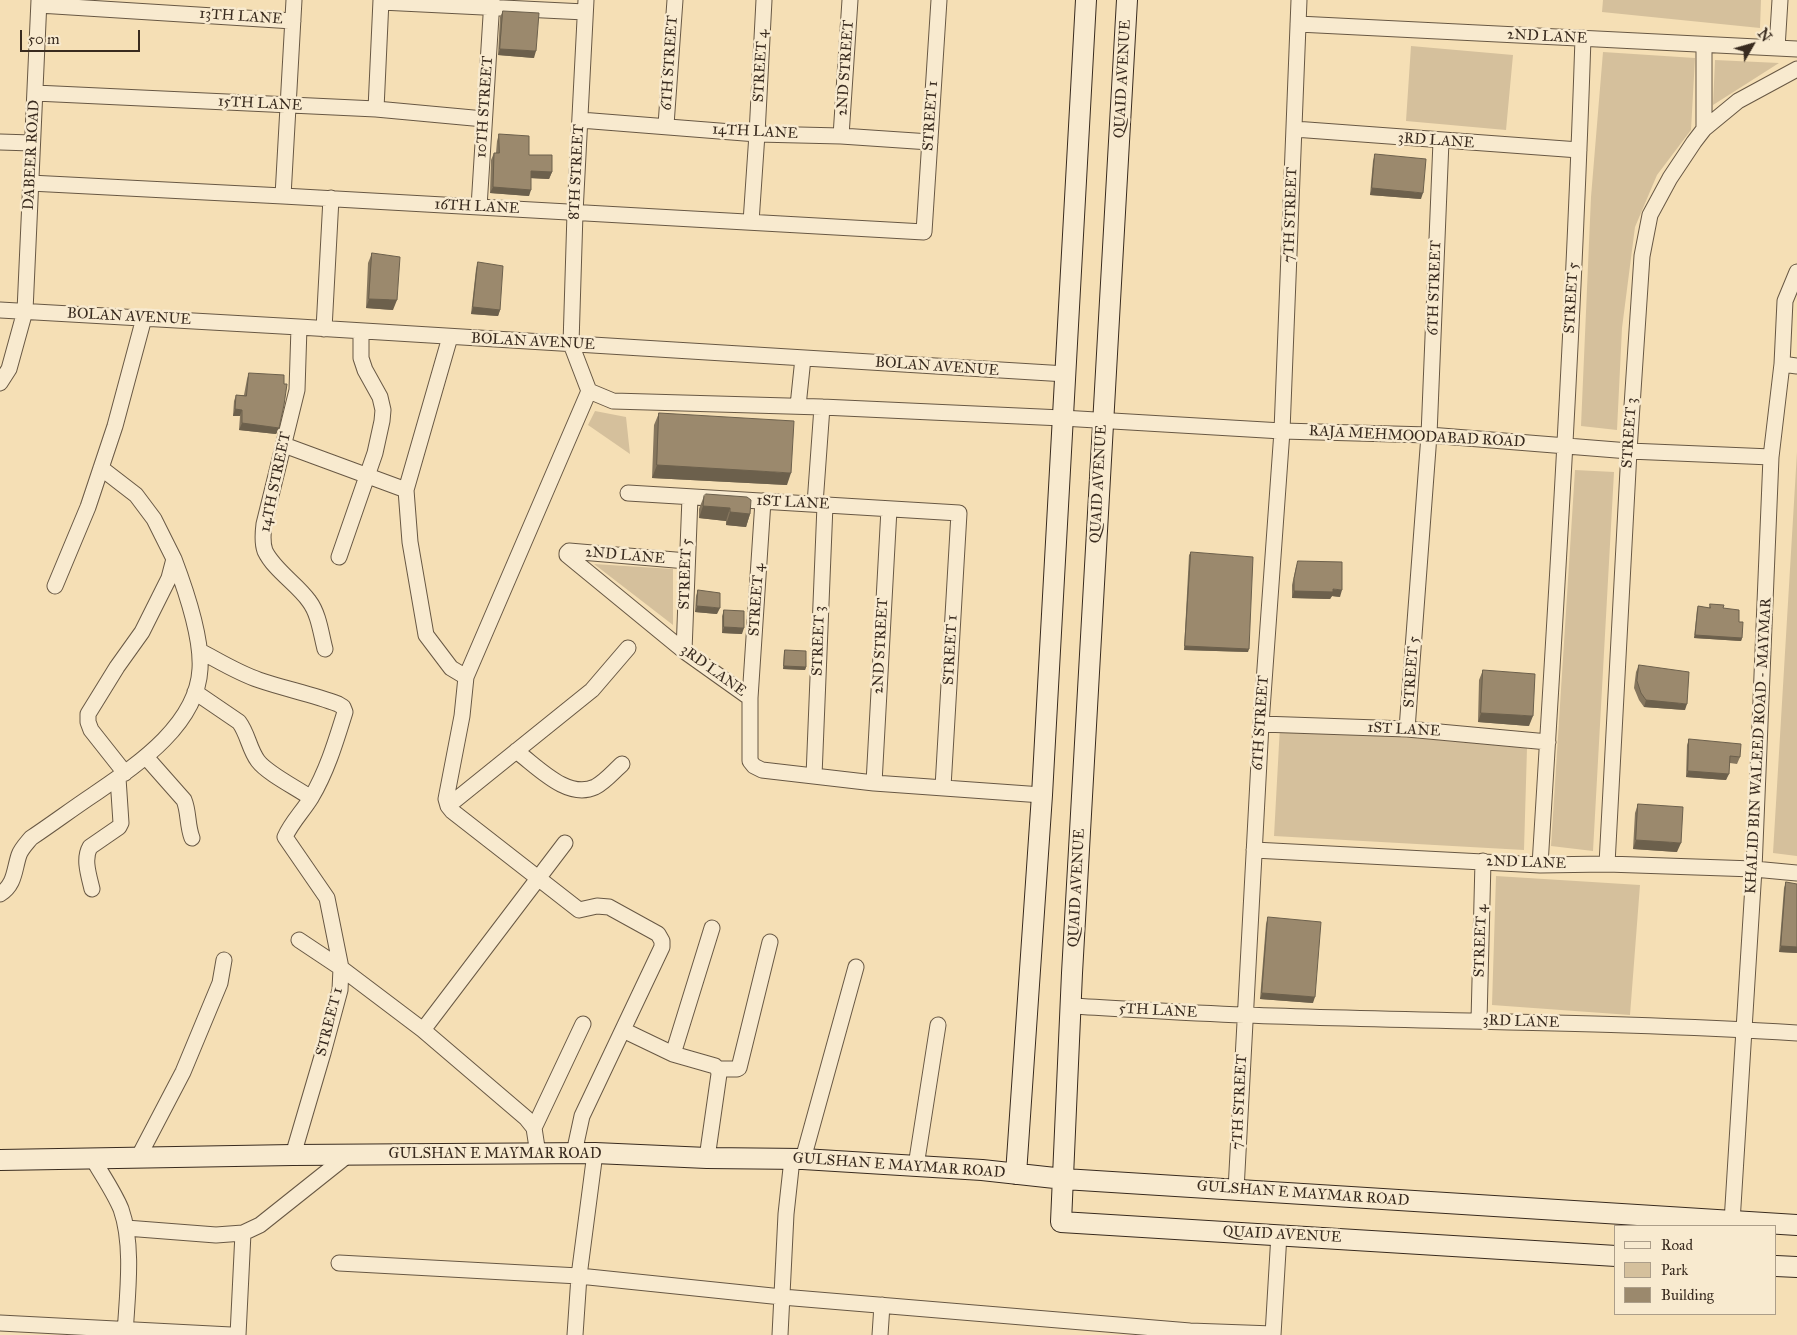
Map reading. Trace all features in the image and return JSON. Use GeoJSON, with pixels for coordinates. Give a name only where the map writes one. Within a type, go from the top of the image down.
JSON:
{"type":"FeatureCollection","features":[{"type":"Feature","properties":{"kind":"main road"},"geometry":{"type":"LineString","coordinates":[[1016,1174],[1042,796],[1086,0]]}},
{"type":"Feature","properties":{"kind":"main road","name":"QUAID AVENUE"},"geometry":{"type":"LineString","coordinates":[[1127,0],[1102,421],[1061,1222],[1614,1256]]}},
{"type":"Feature","properties":{"kind":"main road","name":"GULSHAN E MAYMAR ROAD"},"geometry":{"type":"LineString","coordinates":[[0,1160],[574,1153],[798,1159],[982,1170],[1064,1179],[1797,1226]]}},
{"type":"Feature","properties":{"kind":"main road"},"geometry":{"type":"LineString","coordinates":[[1777,1266],[1797,1267]]}},
{"type":"Feature","properties":{"kind":"street"},"geometry":{"type":"LineString","coordinates":[[283,196],[294,0]]}},
{"type":"Feature","properties":{"kind":"street","name":"6TH STREET"},"geometry":{"type":"LineString","coordinates":[[666,126],[675,0]]}},
{"type":"Feature","properties":{"kind":"street","name":"STREET 4"},"geometry":{"type":"LineString","coordinates":[[751,222],[764,0]]}},
{"type":"Feature","properties":{"kind":"street","name":"2ND STREET"},"geometry":{"type":"LineString","coordinates":[[841,136],[850,0]]}},
{"type":"Feature","properties":{"kind":"street","name":"STREET 1"},"geometry":{"type":"LineString","coordinates":[[924,232],[939,0]]}},
{"type":"Feature","properties":{"kind":"street","name":"7TH STREET"},"geometry":{"type":"LineString","coordinates":[[1282,431],[1298,0]]}},
{"type":"Feature","properties":{"kind":"street"},"geometry":{"type":"LineString","coordinates":[[1777,48],[1780,0]]}},
{"type":"Feature","properties":{"kind":"street"},"geometry":{"type":"LineString","coordinates":[[376,109],[381,1],[585,6]]}},
{"type":"Feature","properties":{"kind":"street","name":"13TH LANE"},"geometry":{"type":"LineString","coordinates":[[39,2],[293,21]]}},
{"type":"Feature","properties":{"kind":"street","name":"DABEER ROAD"},"geometry":{"type":"LineString","coordinates":[[0,383],[9,369],[25,311],[39,2]]}},
{"type":"Feature","properties":{"kind":"street","name":"10TH STREET"},"geometry":{"type":"LineString","coordinates":[[479,207],[492,4]]}},
{"type":"Feature","properties":{"kind":"street","name":"8TH STREET"},"geometry":{"type":"LineString","coordinates":[[572,344],[575,213],[585,6]]}},
{"type":"Feature","properties":{"kind":"street","name":"2ND LANE"},"geometry":{"type":"LineString","coordinates":[[1298,24],[1797,50]]}},
{"type":"Feature","properties":{"kind":"street","name":"STREET 5"},"geometry":{"type":"LineString","coordinates":[[1564,445],[1583,38]]}},
{"type":"Feature","properties":{"kind":"street"},"geometry":{"type":"LineString","coordinates":[[1704,44],[1704,129]]}},
{"type":"Feature","properties":{"kind":"street","name":"STREET 3"},"geometry":{"type":"LineString","coordinates":[[1607,864],[1629,451],[1642,256],[1650,215],[1670,178],[1704,129],[1738,101],[1797,69]]}},
{"type":"Feature","properties":{"kind":"street","name":"15TH LANE"},"geometry":{"type":"LineString","coordinates":[[35,93],[376,109],[484,119]]}},
{"type":"Feature","properties":{"kind":"street","name":"14TH LANE"},"geometry":{"type":"LineString","coordinates":[[580,120],[757,134],[841,136],[930,142]]}},
{"type":"Feature","properties":{"kind":"street","name":"3RD LANE"},"geometry":{"type":"LineString","coordinates":[[1294,129],[1579,150]]}},
{"type":"Feature","properties":{"kind":"street","name":"6TH STREET"},"geometry":{"type":"LineString","coordinates":[[1429,435],[1441,141]]}},
{"type":"Feature","properties":{"kind":"street"},"geometry":{"type":"LineString","coordinates":[[0,142],[32,143]]}},
{"type":"Feature","properties":{"kind":"street","name":"16TH LANE"},"geometry":{"type":"LineString","coordinates":[[30,184],[330,198],[924,232]]}},
{"type":"Feature","properties":{"kind":"street"},"geometry":{"type":"LineString","coordinates":[[324,329],[330,198]]}},
{"type":"Feature","properties":{"kind":"street","name":"KHALID BIN WALEED ROAD - MAYMAR"},"geometry":{"type":"LineString","coordinates":[[1732,1222],[1754,869],[1771,457],[1790,365],[1786,301],[1797,272]]}},
{"type":"Feature","properties":{"kind":"street","name":"BOLAN AVENUE"},"geometry":{"type":"LineString","coordinates":[[0,310],[1066,374]]}},
{"type":"Feature","properties":{"kind":"street"},"geometry":{"type":"LineString","coordinates":[[55,586],[88,507],[101,468],[144,318]]}},
{"type":"Feature","properties":{"kind":"street","name":"14TH STREET"},"geometry":{"type":"LineString","coordinates":[[299,327],[297,390],[284,445],[274,475],[264,524],[264,544],[265,551],[272,560],[310,601],[316,614],[325,649]]}},
{"type":"Feature","properties":{"kind":"street"},"geometry":{"type":"LineString","coordinates":[[339,557],[366,475],[379,443],[383,410],[380,397],[361,358],[361,332]]}},
{"type":"Feature","properties":{"kind":"street"},"geometry":{"type":"LineString","coordinates":[[450,337],[406,490],[410,542],[426,634],[451,668],[466,677]]}},
{"type":"Feature","properties":{"kind":"street"},"geometry":{"type":"LineString","coordinates":[[572,344],[589,391],[466,677],[462,716],[446,799],[452,811],[579,910],[597,906],[609,907],[658,934],[662,941],[662,946],[582,1116],[574,1153]]}},
{"type":"Feature","properties":{"kind":"street"},"geometry":{"type":"LineString","coordinates":[[798,406],[803,358]]}},
{"type":"Feature","properties":{"kind":"street"},"geometry":{"type":"LineString","coordinates":[[589,391],[613,401],[798,406],[1062,418]]}},
{"type":"Feature","properties":{"kind":"street","name":"STREET 3"},"geometry":{"type":"LineString","coordinates":[[814,776],[822,407]]}},
{"type":"Feature","properties":{"kind":"street","name":"RAJA MEHMOODABAD ROAD"},"geometry":{"type":"LineString","coordinates":[[1062,418],[1282,431],[1429,435],[1629,451],[1771,457]]}},
{"type":"Feature","properties":{"kind":"street","name":"6TH STREET"},"geometry":{"type":"LineString","coordinates":[[1245,1015],[1261,724],[1282,431]]}},
{"type":"Feature","properties":{"kind":"street","name":"STREET 5"},"geometry":{"type":"LineString","coordinates":[[1407,729],[1429,435]]}},
{"type":"Feature","properties":{"kind":"street"},"geometry":{"type":"LineString","coordinates":[[284,445],[406,490]]}},
{"type":"Feature","properties":{"kind":"street"},"geometry":{"type":"LineString","coordinates":[[1540,865],[1564,445]]}},
{"type":"Feature","properties":{"kind":"street"},"geometry":{"type":"LineString","coordinates":[[0,894],[8,888],[15,874],[20,853],[31,838],[146,757],[184,714],[195,692],[200,670],[200,650],[185,588],[174,559],[154,519],[136,495],[101,468]]}},
{"type":"Feature","properties":{"kind":"street","name":"1ST LANE"},"geometry":{"type":"LineString","coordinates":[[628,493],[959,513]]}},
{"type":"Feature","properties":{"kind":"street","name":"STREET 5"},"geometry":{"type":"LineString","coordinates":[[684,651],[690,497]]}},
{"type":"Feature","properties":{"kind":"street","name":"STREET 4"},"geometry":{"type":"LineString","coordinates":[[750,698],[763,501]]}},
{"type":"Feature","properties":{"kind":"street","name":"2ND STREET"},"geometry":{"type":"LineString","coordinates":[[874,783],[889,509]]}},
{"type":"Feature","properties":{"kind":"street","name":"STREET 1"},"geometry":{"type":"LineString","coordinates":[[943,787],[959,513]]}},
{"type":"Feature","properties":{"kind":"street","name":"2ND LANE"},"geometry":{"type":"LineString","coordinates":[[567,555],[569,551],[687,561]]}},
{"type":"Feature","properties":{"kind":"street","name":"3RD LANE"},"geometry":{"type":"LineString","coordinates":[[567,555],[684,651],[750,698],[750,760],[754,766],[762,770],[874,783],[1042,796]]}},
{"type":"Feature","properties":{"kind":"street"},"geometry":{"type":"LineString","coordinates":[[92,889],[86,857],[87,851],[119,827],[121,823],[121,775],[91,730],[88,714],[117,667],[142,632],[169,578],[174,559]]}},
{"type":"Feature","properties":{"kind":"street"},"geometry":{"type":"LineString","coordinates":[[448,806],[592,690],[628,648]]}},
{"type":"Feature","properties":{"kind":"street"},"geometry":{"type":"LineString","coordinates":[[195,692],[239,722],[244,728],[254,753],[264,767],[311,798],[335,746],[345,712],[343,707],[321,697],[259,680],[230,667],[200,650]]}},
{"type":"Feature","properties":{"kind":"street","name":"1ST LANE"},"geometry":{"type":"LineString","coordinates":[[1261,724],[1407,729],[1548,742]]}},
{"type":"Feature","properties":{"kind":"street"},"geometry":{"type":"LineString","coordinates":[[516,750],[556,781],[575,790],[585,790],[597,786],[622,764]]}},
{"type":"Feature","properties":{"kind":"street"},"geometry":{"type":"LineString","coordinates":[[146,757],[184,800],[187,806],[189,830],[192,838]]}},
{"type":"Feature","properties":{"kind":"street","name":"STREET 1"},"geometry":{"type":"LineString","coordinates":[[293,1155],[340,990],[341,968],[327,898],[286,839],[286,834],[311,798]]}},
{"type":"Feature","properties":{"kind":"street"},"geometry":{"type":"LineString","coordinates":[[423,1030],[565,843]]}},
{"type":"Feature","properties":{"kind":"street","name":"2ND LANE"},"geometry":{"type":"LineString","coordinates":[[1254,850],[1540,865],[1607,864],[1797,872]]}},
{"type":"Feature","properties":{"kind":"street","name":"STREET 4"},"geometry":{"type":"LineString","coordinates":[[1479,1021],[1484,861]]}},
{"type":"Feature","properties":{"kind":"street"},"geometry":{"type":"LineString","coordinates":[[673,1054],[712,928]]}},
{"type":"Feature","properties":{"kind":"street"},"geometry":{"type":"LineString","coordinates":[[298,940],[341,968],[423,1030],[526,1118],[534,1128],[538,1154]]}},
{"type":"Feature","properties":{"kind":"street"},"geometry":{"type":"LineString","coordinates":[[622,1030],[673,1054],[715,1066],[718,1069],[735,1070],[740,1068],[770,942]]}},
{"type":"Feature","properties":{"kind":"street"},"geometry":{"type":"LineString","coordinates":[[138,1158],[183,1072],[220,983],[224,960]]}},
{"type":"Feature","properties":{"kind":"street"},"geometry":{"type":"LineString","coordinates":[[780,1335],[786,1214],[798,1159],[856,967]]}},
{"type":"Feature","properties":{"kind":"street","name":"5TH LANE"},"geometry":{"type":"LineString","coordinates":[[1071,1006],[1245,1015]]}},
{"type":"Feature","properties":{"kind":"street","name":"7TH STREET"},"geometry":{"type":"LineString","coordinates":[[1236,1190],[1245,1015]]}},
{"type":"Feature","properties":{"kind":"street","name":"3RD LANE"},"geometry":{"type":"LineString","coordinates":[[1245,1015],[1743,1029],[1797,1033]]}},
{"type":"Feature","properties":{"kind":"street"},"geometry":{"type":"LineString","coordinates":[[534,1128],[583,1024]]}},
{"type":"Feature","properties":{"kind":"street"},"geometry":{"type":"LineString","coordinates":[[916,1166],[938,1025]]}},
{"type":"Feature","properties":{"kind":"street"},"geometry":{"type":"LineString","coordinates":[[707,1158],[719,1074],[718,1069]]}},
{"type":"Feature","properties":{"kind":"street"},"geometry":{"type":"LineString","coordinates":[[575,1335],[579,1276],[595,1153]]}},
{"type":"Feature","properties":{"kind":"street"},"geometry":{"type":"LineString","coordinates":[[126,1228],[216,1235],[242,1233],[260,1225],[348,1155]]}},
{"type":"Feature","properties":{"kind":"street"},"geometry":{"type":"LineString","coordinates":[[93,1159],[120,1207],[126,1228],[128,1249],[125,1332]]}},
{"type":"Feature","properties":{"kind":"street"},"geometry":{"type":"LineString","coordinates":[[238,1335],[242,1233]]}},
{"type":"Feature","properties":{"kind":"street"},"geometry":{"type":"LineString","coordinates":[[339,1263],[579,1276],[782,1297],[1190,1333],[1273,1334],[1279,1234]]}},
{"type":"Feature","properties":{"kind":"street"},"geometry":{"type":"LineString","coordinates":[[880,1335],[882,1305]]}},
{"type":"Feature","properties":{"kind":"street"},"geometry":{"type":"LineString","coordinates":[[0,1323],[125,1332],[230,1335]]}},
{"type":"Feature","properties":{"kind":"green space"},"geometry":{"type":"Polygon","coordinates":[[[1603,0],[1761,0],[1760,28],[1602,12],[1603,0]]]}},
{"type":"Feature","properties":{"kind":"green space"},"geometry":{"type":"Polygon","coordinates":[[[1411,46],[1513,55],[1506,130],[1406,121],[1411,46]]]}},
{"type":"Feature","properties":{"kind":"green space"},"geometry":{"type":"Polygon","coordinates":[[[1603,52],[1695,58],[1691,130],[1657,175],[1635,227],[1622,328],[1617,430],[1581,426],[1591,197],[1603,52]]]}},
{"type":"Feature","properties":{"kind":"green space"},"geometry":{"type":"Polygon","coordinates":[[[1715,60],[1779,63],[1713,105],[1715,60]]]}},
{"type":"Feature","properties":{"kind":"green space"},"geometry":{"type":"Polygon","coordinates":[[[595,411],[626,417],[630,454],[588,425],[595,411]]]}},
{"type":"Feature","properties":{"kind":"green space"},"geometry":{"type":"Polygon","coordinates":[[[1797,452],[1797,856],[1773,853],[1797,452]]]}},
{"type":"Feature","properties":{"kind":"green space"},"geometry":{"type":"Polygon","coordinates":[[[1575,470],[1614,472],[1593,851],[1551,846],[1575,470]]]}},
{"type":"Feature","properties":{"kind":"green space"},"geometry":{"type":"Polygon","coordinates":[[[594,564],[673,569],[673,625],[594,564]]]}},
{"type":"Feature","properties":{"kind":"green space"},"geometry":{"type":"Polygon","coordinates":[[[1280,726],[1527,748],[1524,850],[1274,836],[1280,726]]]}},
{"type":"Feature","properties":{"kind":"green space"},"geometry":{"type":"Polygon","coordinates":[[[1496,876],[1640,885],[1630,1015],[1492,1005],[1496,876]]]}},
{"type":"Feature","properties":{"kind":"building"},"geometry":{"type":"Polygon","coordinates":[[[503,11],[539,13],[536,51],[500,49],[503,11]]]}},
{"type":"Feature","properties":{"kind":"building"},"geometry":{"type":"Polygon","coordinates":[[[499,134],[529,136],[529,155],[552,155],[552,172],[531,171],[531,190],[493,187],[494,153],[499,153],[499,134]]]}},
{"type":"Feature","properties":{"kind":"building"},"geometry":{"type":"Polygon","coordinates":[[[1375,154],[1426,159],[1423,193],[1372,188],[1375,154]]]}},
{"type":"Feature","properties":{"kind":"building"},"geometry":{"type":"Polygon","coordinates":[[[372,253],[400,257],[397,300],[369,299],[372,253]]]}},
{"type":"Feature","properties":{"kind":"building"},"geometry":{"type":"Polygon","coordinates":[[[478,262],[503,266],[500,310],[473,307],[478,262]]]}},
{"type":"Feature","properties":{"kind":"building"},"geometry":{"type":"Polygon","coordinates":[[[249,373],[284,375],[284,384],[287,384],[279,428],[242,423],[242,410],[235,409],[236,395],[246,396],[249,373]]]}},
{"type":"Feature","properties":{"kind":"building"},"geometry":{"type":"Polygon","coordinates":[[[659,413],[794,421],[791,473],[657,465],[659,413]]]}},
{"type":"Feature","properties":{"kind":"building"},"geometry":{"type":"Polygon","coordinates":[[[706,494],[747,497],[751,500],[750,514],[730,512],[730,508],[703,506],[706,494]]]}},
{"type":"Feature","properties":{"kind":"building"},"geometry":{"type":"Polygon","coordinates":[[[1191,552],[1253,557],[1249,649],[1185,646],[1191,552]]]}},
{"type":"Feature","properties":{"kind":"building"},"geometry":{"type":"Polygon","coordinates":[[[1298,561],[1342,562],[1342,590],[1333,589],[1333,592],[1294,591],[1294,579],[1298,561]]]}},
{"type":"Feature","properties":{"kind":"building"},"geometry":{"type":"Polygon","coordinates":[[[698,590],[720,593],[720,608],[697,606],[698,590]]]}},
{"type":"Feature","properties":{"kind":"building"},"geometry":{"type":"Polygon","coordinates":[[[1710,604],[1724,605],[1723,608],[1739,610],[1739,622],[1743,622],[1742,638],[1695,635],[1698,606],[1710,608],[1710,604]]]}},
{"type":"Feature","properties":{"kind":"building"},"geometry":{"type":"Polygon","coordinates":[[[724,610],[744,611],[744,628],[724,627],[724,610]]]}},
{"type":"Feature","properties":{"kind":"building"},"geometry":{"type":"Polygon","coordinates":[[[785,650],[806,651],[806,667],[784,666],[785,650]]]}},
{"type":"Feature","properties":{"kind":"building"},"geometry":{"type":"Polygon","coordinates":[[[1639,665],[1689,672],[1687,704],[1646,700],[1641,693],[1637,681],[1639,665]]]}},
{"type":"Feature","properties":{"kind":"building"},"geometry":{"type":"Polygon","coordinates":[[[1483,670],[1535,674],[1533,716],[1481,713],[1483,670]]]}},
{"type":"Feature","properties":{"kind":"building"},"geometry":{"type":"Polygon","coordinates":[[[1689,739],[1741,744],[1740,757],[1730,756],[1729,774],[1688,771],[1689,739]]]}},
{"type":"Feature","properties":{"kind":"building"},"geometry":{"type":"Polygon","coordinates":[[[1638,804],[1683,807],[1681,843],[1636,840],[1638,804]]]}},
{"type":"Feature","properties":{"kind":"building"},"geometry":{"type":"Polygon","coordinates":[[[1786,882],[1797,884],[1797,947],[1781,946],[1786,882]]]}},
{"type":"Feature","properties":{"kind":"building"},"geometry":{"type":"Polygon","coordinates":[[[1268,917],[1321,922],[1315,997],[1262,993],[1268,917]]]}}]}
